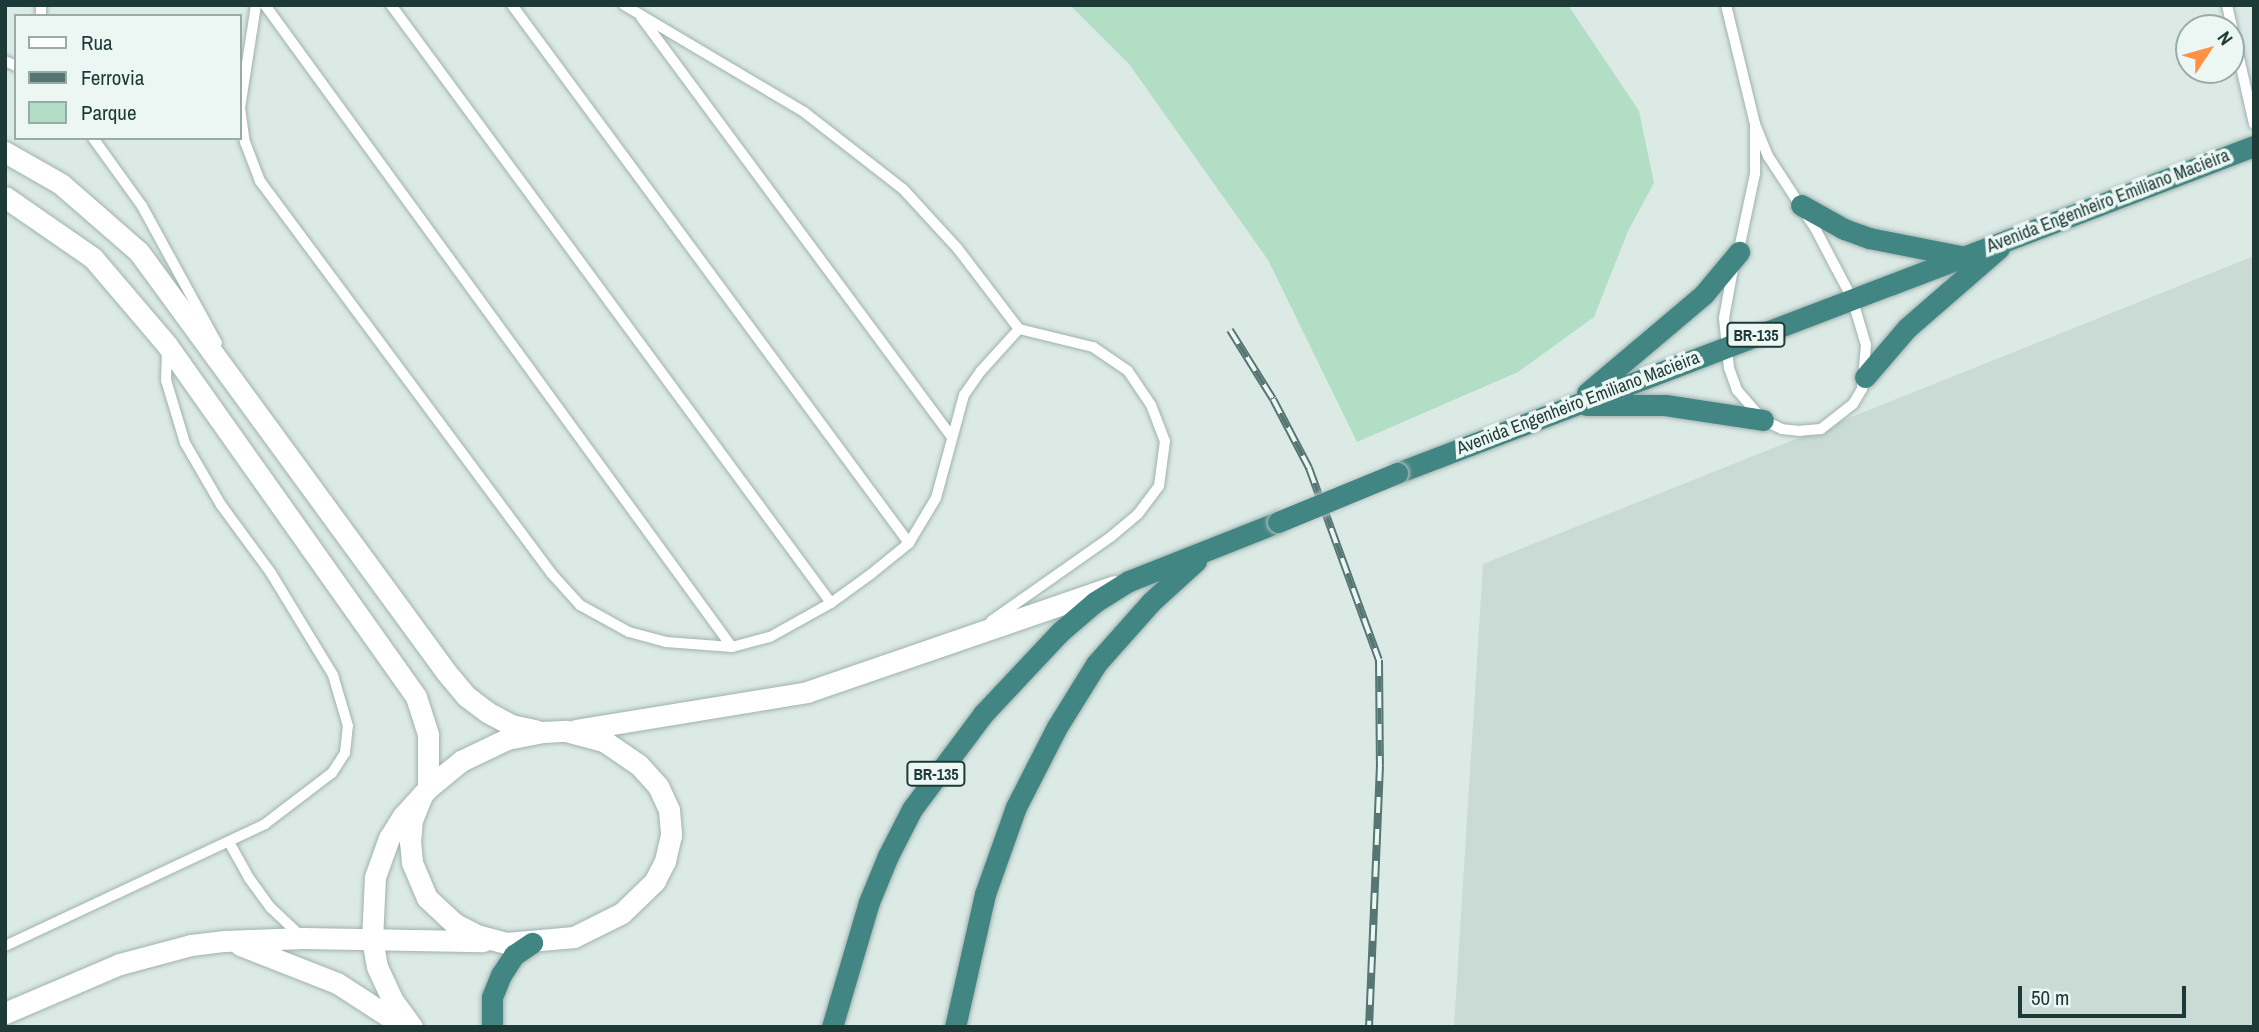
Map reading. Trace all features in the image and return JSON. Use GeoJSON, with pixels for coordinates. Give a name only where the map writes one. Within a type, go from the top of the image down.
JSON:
{"type":"FeatureCollection","features":[{"type":"Feature","properties":{"kind":"highway","name":"Avenida Engenheiro Emiliano Macieira"},"geometry":{"type":"LineString","coordinates":[[832,1027],[869,902],[912,809],[983,714],[1060,632],[1095,602],[1129,581],[1397,473],[2254,146]]}},
{"type":"Feature","properties":{"kind":"highway"},"geometry":{"type":"LineString","coordinates":[[1801,205],[1844,229],[1870,238],[1962,256]]}},
{"type":"Feature","properties":{"kind":"highway"},"geometry":{"type":"LineString","coordinates":[[1865,377],[1907,328],[2010,238]]}},
{"type":"Feature","properties":{"kind":"highway"},"geometry":{"type":"LineString","coordinates":[[1573,405],[1704,294],[1739,252]]}},
{"type":"Feature","properties":{"kind":"highway"},"geometry":{"type":"LineString","coordinates":[[1573,405],[1665,405],[1763,420]]}},
{"type":"Feature","properties":{"kind":"highway","name":"Avenida Engenheiro Emiliano Macieira"},"geometry":{"type":"LineString","coordinates":[[955,1027],[957,1008],[990,882],[1016,807],[1057,727],[1096,664],[1126,627],[1184,570],[1218,546]]}},
{"type":"Feature","properties":{"kind":"highway"},"geometry":{"type":"LineString","coordinates":[[492,1027],[492,997],[501,975],[513,955],[532,943]]}},
{"type":"Feature","properties":{"kind":"street"},"geometry":{"type":"LineString","coordinates":[[5,152],[61,184],[105,219],[139,253],[428,649],[467,696],[487,712],[511,725],[544,732]]}},
{"type":"Feature","properties":{"kind":"street"},"geometry":{"type":"LineString","coordinates":[[5,197],[93,258],[167,345],[416,697],[428,735],[425,791],[412,820],[410,842],[417,881],[427,898],[455,924],[494,941]]}},
{"type":"Feature","properties":{"kind":"street"},"geometry":{"type":"LineString","coordinates":[[412,1027],[383,981],[372,940],[375,877],[381,856],[403,816],[425,791],[461,761],[485,747],[544,732],[566,731],[807,692],[1129,581]]}},
{"type":"Feature","properties":{"kind":"street"},"geometry":{"type":"LineString","coordinates":[[5,1013],[120,964],[157,952],[225,940],[303,938],[532,943],[574,937],[622,913],[655,881],[665,861],[671,835],[664,798],[639,765],[604,741],[566,731]]}},
{"type":"Feature","properties":{"kind":"street"},"geometry":{"type":"LineString","coordinates":[[225,940],[337,983],[405,1027]]}},
{"type":"Feature","properties":{"kind":"lane"},"geometry":{"type":"LineString","coordinates":[[242,95],[256,5]]}},
{"type":"Feature","properties":{"kind":"lane"},"geometry":{"type":"LineString","coordinates":[[265,5],[732,647]]}},
{"type":"Feature","properties":{"kind":"lane"},"geometry":{"type":"LineString","coordinates":[[391,5],[831,603]]}},
{"type":"Feature","properties":{"kind":"lane"},"geometry":{"type":"LineString","coordinates":[[512,5],[909,543]]}},
{"type":"Feature","properties":{"kind":"lane"},"geometry":{"type":"LineString","coordinates":[[624,5],[804,112],[903,189],[958,249],[1019,329],[1093,347],[1128,371],[1151,405],[1165,441],[1163,464],[1159,485],[1138,513],[973,635]]}},
{"type":"Feature","properties":{"kind":"lane"},"geometry":{"type":"LineString","coordinates":[[1726,5],[1755,124],[1779,176],[1801,205],[1852,298],[1866,345],[1865,377],[1853,404],[1821,429],[1800,432],[1782,429],[1763,420],[1737,390],[1729,368],[1725,301],[1739,252],[1755,174],[1755,124]]}},
{"type":"Feature","properties":{"kind":"lane"},"geometry":{"type":"LineString","coordinates":[[2227,5],[2254,124]]}},
{"type":"Feature","properties":{"kind":"lane"},"geometry":{"type":"LineString","coordinates":[[638,13],[951,436]]}},
{"type":"Feature","properties":{"kind":"lane"},"geometry":{"type":"LineString","coordinates":[[242,122],[245,142],[260,181],[551,573],[580,604],[629,632],[666,642],[732,647],[770,637],[831,603],[909,543],[936,498],[964,395],[981,371],[1019,329]]}},
{"type":"Feature","properties":{"kind":"lane"},"geometry":{"type":"LineString","coordinates":[[94,140],[142,206],[245,395]]}},
{"type":"Feature","properties":{"kind":"lane"},"geometry":{"type":"LineString","coordinates":[[5,946],[265,824],[332,773],[345,753],[348,726],[333,675],[271,573],[221,505],[185,443],[166,380],[167,345]]}},
{"type":"Feature","properties":{"kind":"lane"},"geometry":{"type":"LineString","coordinates":[[229,842],[249,878],[270,907],[303,938]]}},
{"type":"Feature","properties":{"kind":"shaded area"},"geometry":{"type":"Polygon","coordinates":[[[2254,256],[2254,1027],[1454,1027],[1483,564],[2254,256]]]}},
{"type":"Feature","properties":{"kind":"green space"},"geometry":{"type":"Polygon","coordinates":[[[1070,5],[1568,5],[1639,111],[1654,183],[1628,231],[1594,317],[1518,372],[1357,442],[1268,260],[1129,64],[1070,5]]]}},
{"type":"Feature","properties":{"kind":"railway"},"geometry":{"type":"LineString","coordinates":[[1230,330],[1273,399],[1309,468],[1379,660],[1380,765],[1369,1027]]}}]}
